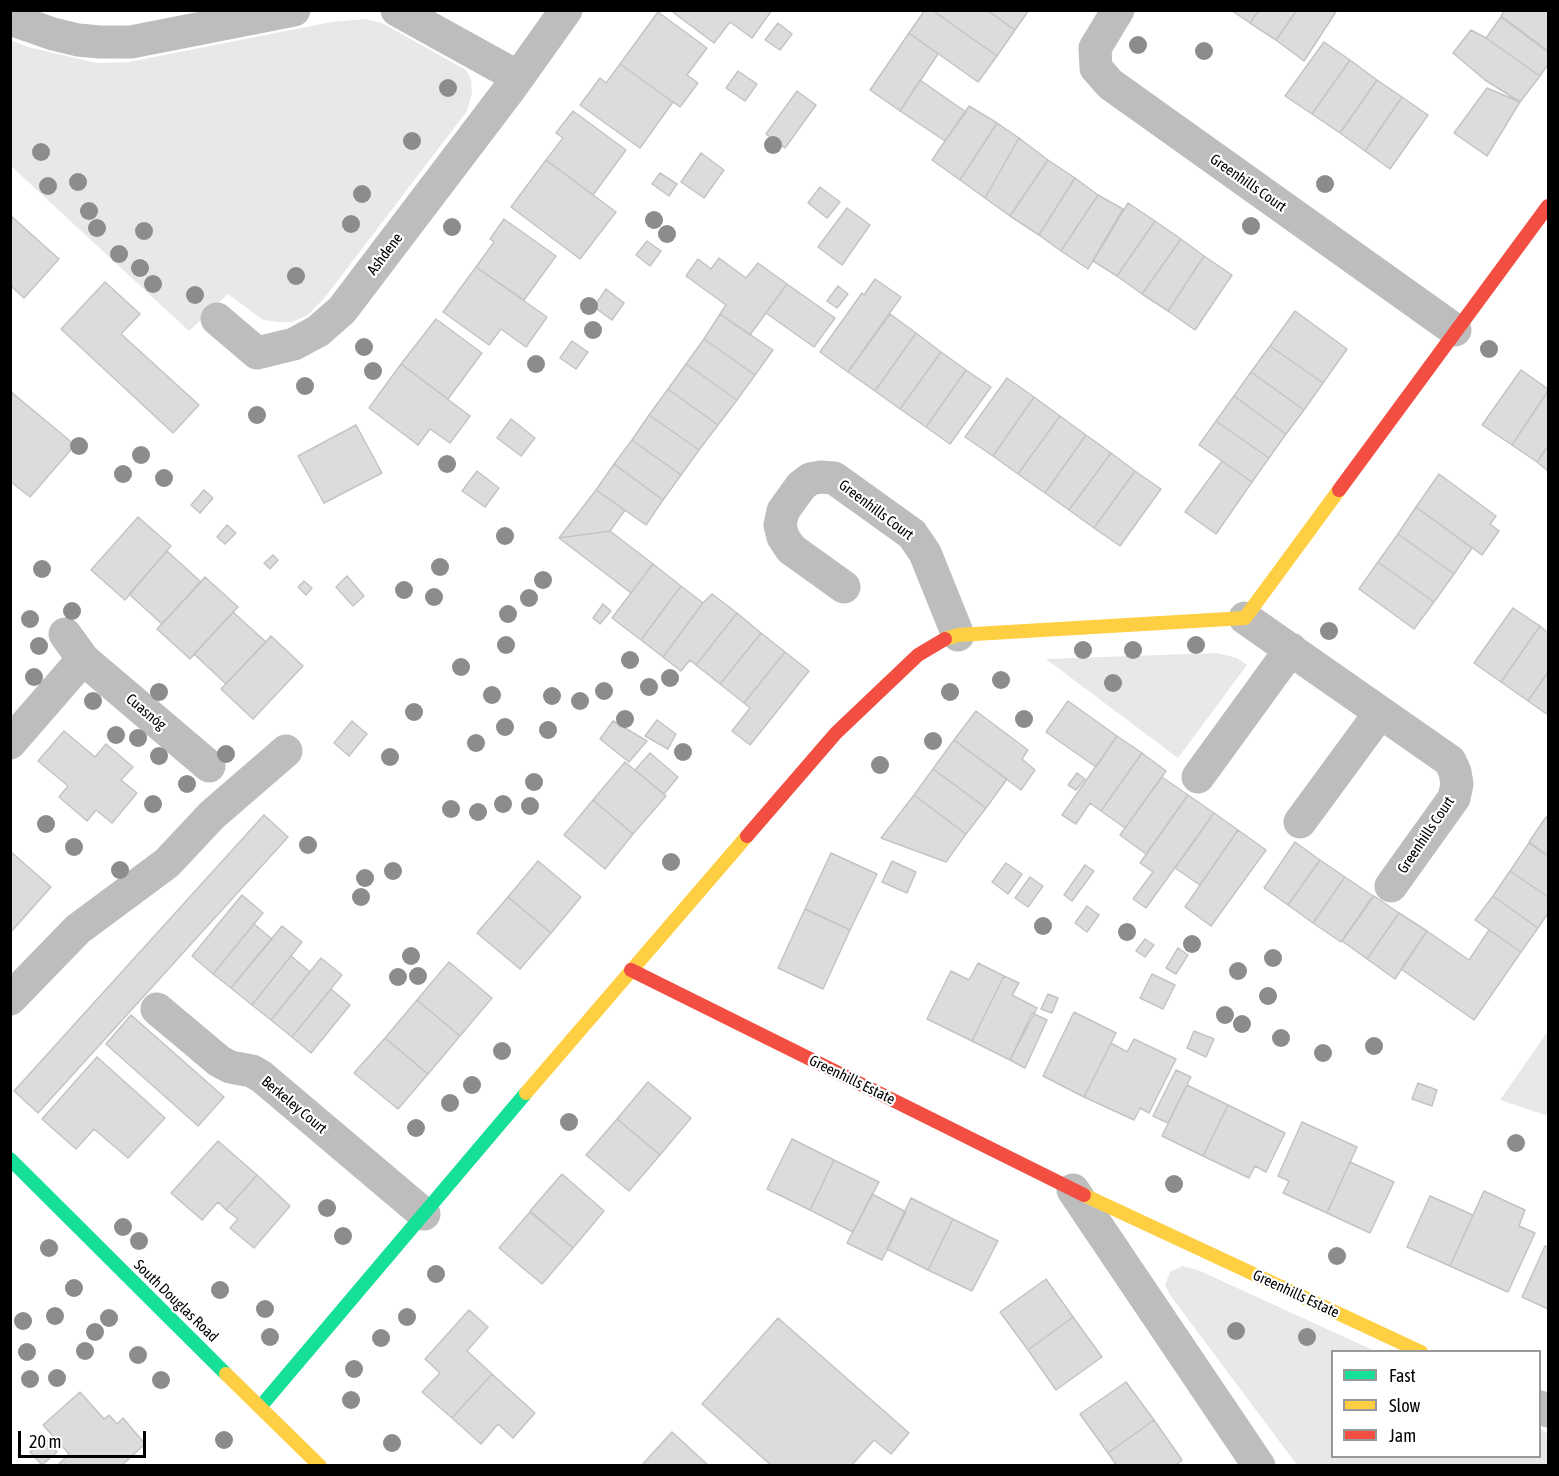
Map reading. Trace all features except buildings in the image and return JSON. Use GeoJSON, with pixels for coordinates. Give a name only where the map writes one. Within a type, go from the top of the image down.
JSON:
{"type":"FeatureCollection","features":[{"type":"Feature","properties":{"kind":"street"},"geometry":{"type":"LineString","coordinates":[[10,19],[71,38],[100,42],[131,42],[294,10]]}},
{"type":"Feature","properties":{"kind":"street"},"geometry":{"type":"LineString","coordinates":[[397,10],[518,77]]}},
{"type":"Feature","properties":{"kind":"street","name":"Ashdene"},"geometry":{"type":"LineString","coordinates":[[217,319],[256,353],[294,344],[318,331],[342,310],[566,10]]}},
{"type":"Feature","properties":{"kind":"street","name":"Greenhills Court"},"geometry":{"type":"LineString","coordinates":[[1118,10],[1095,48],[1096,68],[1110,84],[1455,330]]}},
{"type":"Feature","properties":{"kind":"street"},"geometry":{"type":"LineString","coordinates":[[261,1406],[631,970],[836,733],[918,655],[938,642],[958,635],[1245,618],[1455,330],[1546,215]]}},
{"type":"Feature","properties":{"kind":"street","name":"Greenhills Court"},"geometry":{"type":"LineString","coordinates":[[844,587],[791,549],[783,537],[780,525],[783,511],[801,486],[810,479],[834,478],[912,534],[925,553],[958,635]]}},
{"type":"Feature","properties":{"kind":"street","name":"Greenhills Court"},"geometry":{"type":"LineString","coordinates":[[1245,618],[1449,761],[1455,772],[1457,784],[1454,798],[1391,886]]}},
{"type":"Feature","properties":{"kind":"street","name":"Cuasnóg"},"geometry":{"type":"LineString","coordinates":[[10,743],[74,647],[209,766]]}},
{"type":"Feature","properties":{"kind":"street"},"geometry":{"type":"LineString","coordinates":[[1198,777],[1291,649]]}},
{"type":"Feature","properties":{"kind":"street"},"geometry":{"type":"LineString","coordinates":[[1300,822],[1380,713]]}},
{"type":"Feature","properties":{"kind":"street"},"geometry":{"type":"LineString","coordinates":[[10,999],[78,929],[167,863],[212,815],[286,751]]}},
{"type":"Feature","properties":{"kind":"street","name":"Greenhills Estate"},"geometry":{"type":"LineString","coordinates":[[631,970],[1073,1190],[1417,1350]]}},
{"type":"Feature","properties":{"kind":"street","name":"Berkeley Court"},"geometry":{"type":"LineString","coordinates":[[157,1009],[219,1061],[231,1067],[252,1071],[262,1077],[424,1214]]}},
{"type":"Feature","properties":{"kind":"street","name":"South Douglas Road"},"geometry":{"type":"LineString","coordinates":[[10,1159],[320,1466]]}},
{"type":"Feature","properties":{"kind":"street","name":"Greenhills Estate"},"geometry":{"type":"LineString","coordinates":[[1073,1190],[1260,1466]]}},
{"type":"Feature","properties":{"kind":"shaded area"},"geometry":{"type":"Polygon","coordinates":[[[365,19],[382,23],[466,70],[471,79],[472,93],[467,111],[326,296],[308,315],[292,322],[263,320],[228,294],[189,331],[11,166],[10,40],[28,47],[97,63],[129,62],[331,22],[365,19]]]}},
{"type":"Feature","properties":{"kind":"shaded area"},"geometry":{"type":"Polygon","coordinates":[[[1217,653],[1237,658],[1247,665],[1178,758],[1046,659],[1217,653]]]}},
{"type":"Feature","properties":{"kind":"shaded area"},"geometry":{"type":"Polygon","coordinates":[[[1548,1031],[1548,1116],[1500,1100],[1548,1031]]]}},
{"type":"Feature","properties":{"kind":"shaded area"},"geometry":{"type":"Polygon","coordinates":[[[1182,1266],[1198,1270],[1373,1350],[1331,1350],[1331,1458],[1541,1458],[1541,1430],[1548,1433],[1548,1465],[1297,1465],[1170,1295],[1165,1285],[1170,1272],[1182,1266]]]}},
{"type":"Feature","properties":{"kind":"traffic: fast"},"geometry":{"type":"LineString","coordinates":[[261,1406],[526,1093]]}},
{"type":"Feature","properties":{"kind":"traffic: fast"},"geometry":{"type":"LineString","coordinates":[[10,1159],[226,1374]]}},
{"type":"Feature","properties":{"kind":"traffic: slow"},"geometry":{"type":"LineString","coordinates":[[945,639],[958,635],[1245,618],[1339,490]]}},
{"type":"Feature","properties":{"kind":"traffic: slow"},"geometry":{"type":"LineString","coordinates":[[526,1093],[747,836]]}},
{"type":"Feature","properties":{"kind":"traffic: slow"},"geometry":{"type":"LineString","coordinates":[[1084,1195],[1417,1350]]}},
{"type":"Feature","properties":{"kind":"traffic: slow"},"geometry":{"type":"LineString","coordinates":[[226,1374],[320,1466]]}},
{"type":"Feature","properties":{"kind":"traffic: jam"},"geometry":{"type":"LineString","coordinates":[[1339,490],[1548,206]]}},
{"type":"Feature","properties":{"kind":"traffic: jam"},"geometry":{"type":"LineString","coordinates":[[747,836],[836,733],[918,655],[945,639]]}},
{"type":"Feature","properties":{"kind":"traffic: jam"},"geometry":{"type":"LineString","coordinates":[[631,970],[1084,1195]]}}]}
